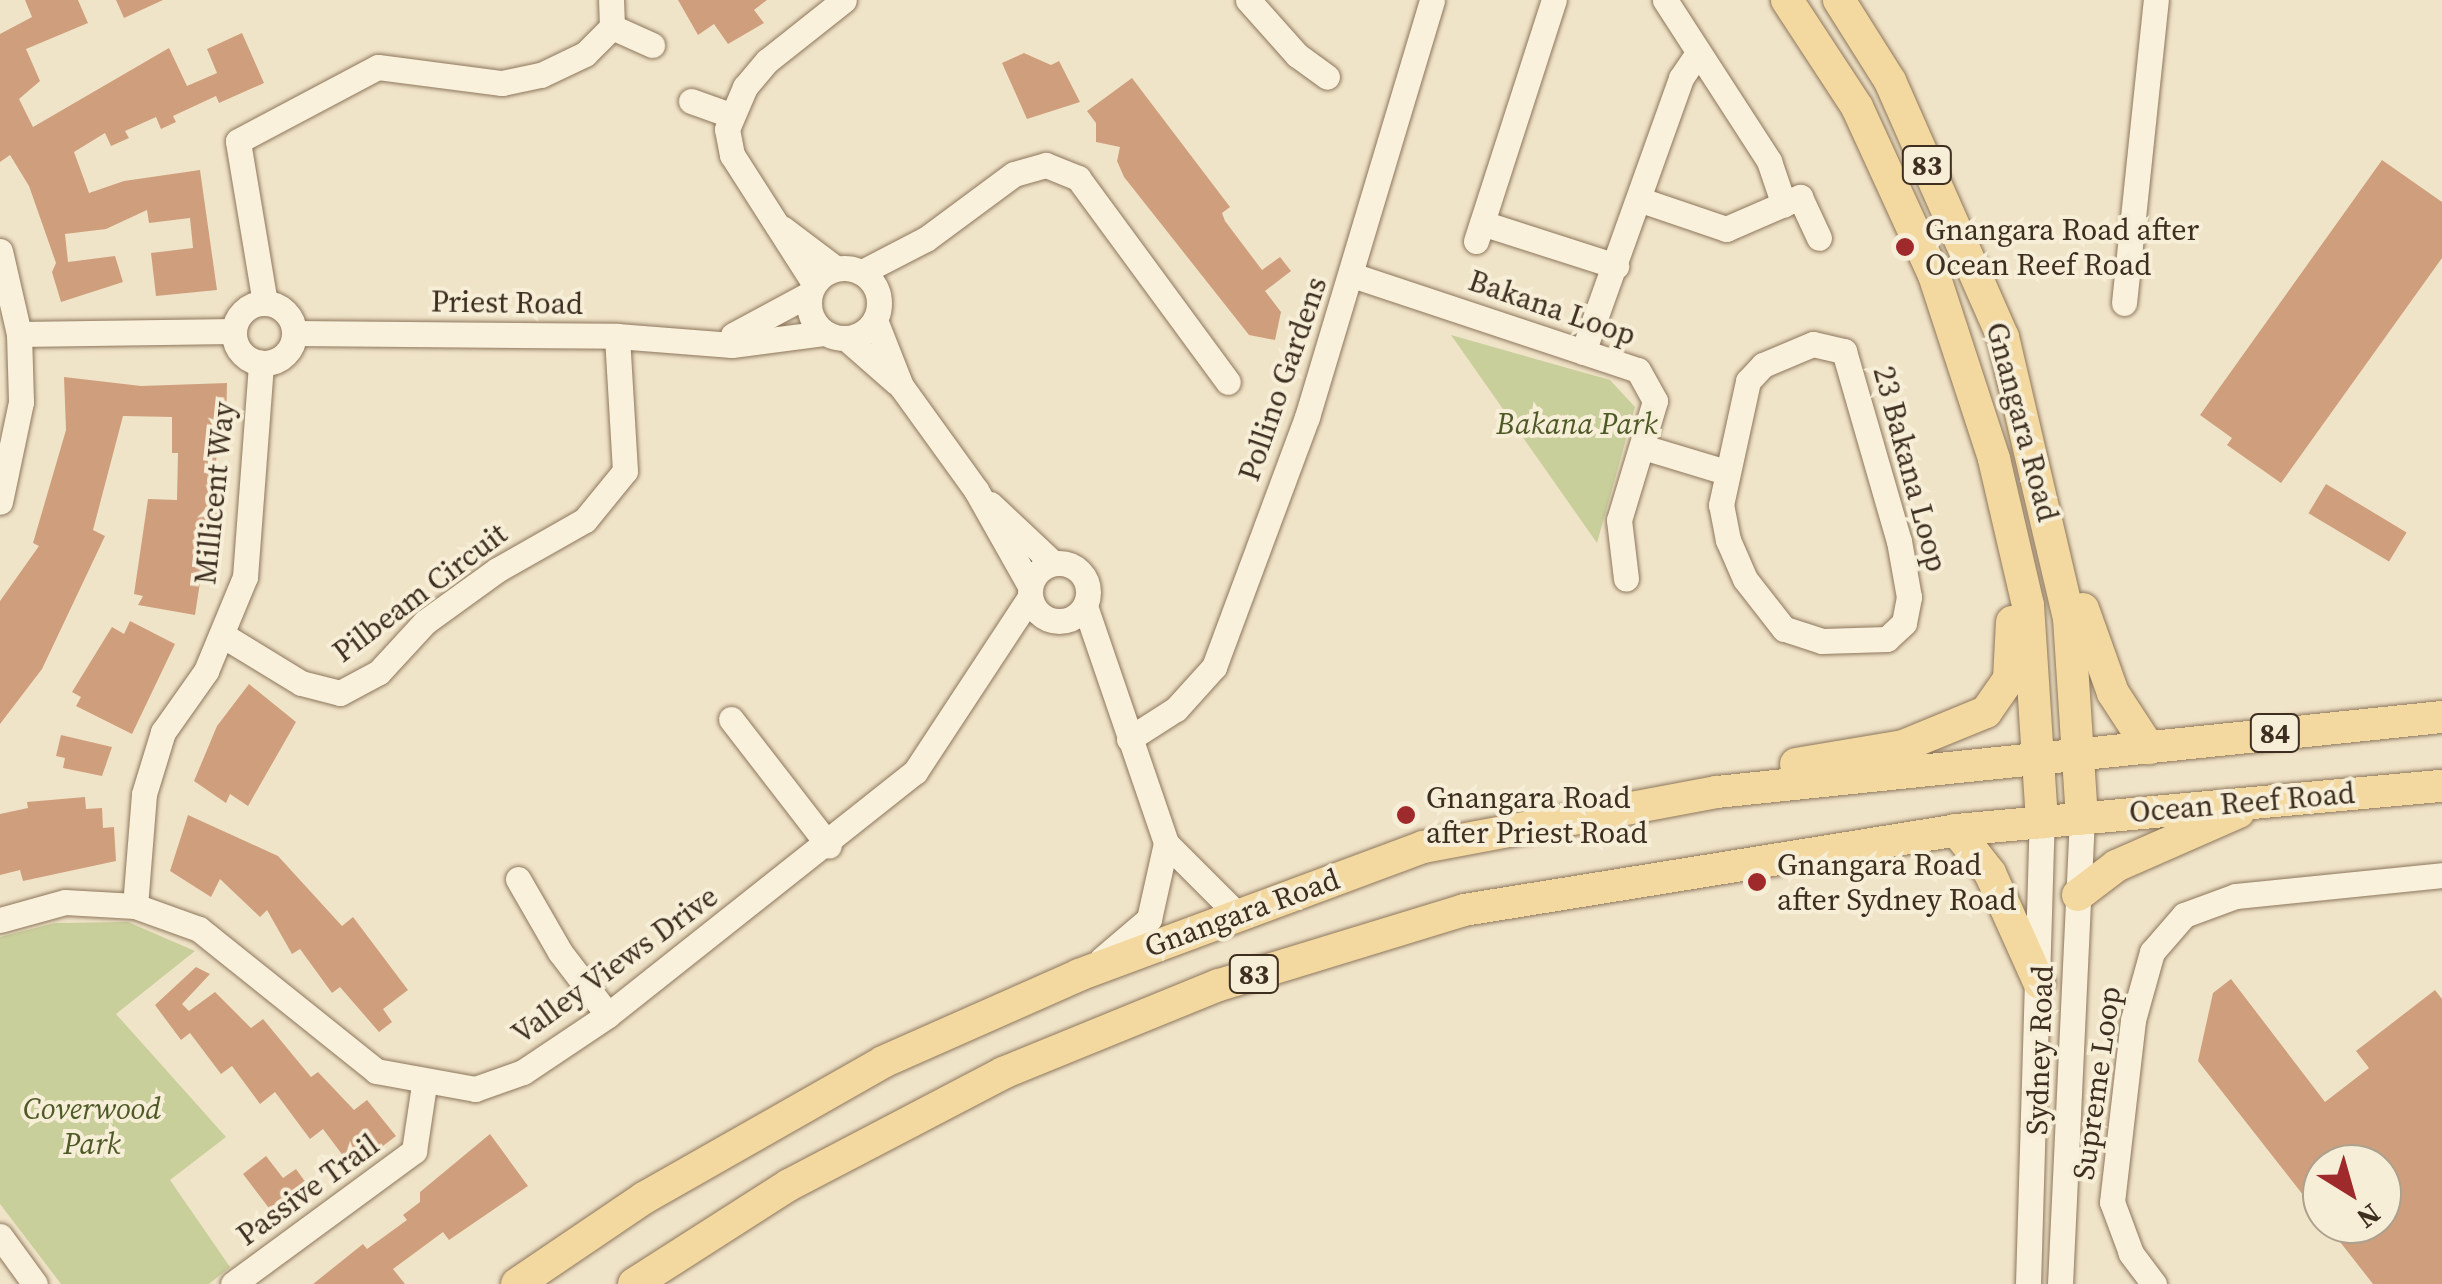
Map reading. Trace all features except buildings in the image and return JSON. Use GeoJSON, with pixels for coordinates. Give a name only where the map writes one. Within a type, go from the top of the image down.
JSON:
{"type":"FeatureCollection","features":[{"type":"Feature","properties":{"kind":"main road","name":"Gnangara Road"},"geometry":{"type":"LineString","coordinates":[[634,1284],[788,1185],[1003,1073],[1220,985],[1464,910],[1956,830],[2042,823],[2028,606],[1994,459],[1934,275],[1857,107],[1787,0]]}},
{"type":"Feature","properties":{"kind":"main road","name":"Gnangara Road"},"geometry":{"type":"LineString","coordinates":[[1838,0],[1890,81],[2004,337],[2056,550],[2081,754],[2082,818]]}},
{"type":"Feature","properties":{"kind":"main road","name":"83"},"geometry":{"type":"LineString","coordinates":[[1717,792],[1796,764],[1902,746],[1986,712],[2009,680],[2015,651],[1994,459]]}},
{"type":"Feature","properties":{"kind":"main road"},"geometry":{"type":"LineString","coordinates":[[2056,550],[2113,693],[2149,748]]}},
{"type":"Feature","properties":{"kind":"main road","name":"Ocean Reef Road"},"geometry":{"type":"LineString","coordinates":[[2040,760],[2442,717]]}},
{"type":"Feature","properties":{"kind":"main road","name":"Gnangara Road"},"geometry":{"type":"LineString","coordinates":[[516,1284],[772,1122],[884,1062],[1079,974],[1442,842],[1717,792],[2040,760]]}},
{"type":"Feature","properties":{"kind":"main road","name":"Ocean Reef Road"},"geometry":{"type":"LineString","coordinates":[[2042,823],[2442,786]]}},
{"type":"Feature","properties":{"kind":"main road"},"geometry":{"type":"LineString","coordinates":[[2078,895],[2116,866],[2271,799]]}},
{"type":"Feature","properties":{"kind":"main road"},"geometry":{"type":"LineString","coordinates":[[1956,830],[1990,873],[2039,982]]}},
{"type":"Feature","properties":{"kind":"street"},"geometry":{"type":"LineString","coordinates":[[265,303],[238,141],[378,67],[502,83],[540,75],[584,54],[612,27],[612,0]]}},
{"type":"Feature","properties":{"kind":"street"},"geometry":{"type":"LineString","coordinates":[[844,0],[768,61],[730,115],[732,155],[820,281],[812,318],[901,386]]}},
{"type":"Feature","properties":{"kind":"street"},"geometry":{"type":"LineString","coordinates":[[1248,0],[1298,55],[1327,76]]}},
{"type":"Feature","properties":{"kind":"street","name":"Pollino Gardens"},"geometry":{"type":"LineString","coordinates":[[1129,740],[1176,708],[1214,667],[1308,417],[1432,0]]}},
{"type":"Feature","properties":{"kind":"street"},"geometry":{"type":"LineString","coordinates":[[1554,0],[1479,232],[1616,266]]}},
{"type":"Feature","properties":{"kind":"street"},"geometry":{"type":"LineString","coordinates":[[1665,0],[1769,161],[1784,205]]}},
{"type":"Feature","properties":{"kind":"street"},"geometry":{"type":"LineString","coordinates":[[2124,302],[2156,0]]}},
{"type":"Feature","properties":{"kind":"street"},"geometry":{"type":"LineString","coordinates":[[612,27],[652,44]]}},
{"type":"Feature","properties":{"kind":"street"},"geometry":{"type":"LineString","coordinates":[[1583,352],[1641,200],[1681,78],[1698,53]]}},
{"type":"Feature","properties":{"kind":"street"},"geometry":{"type":"LineString","coordinates":[[691,101],[730,115]]}},
{"type":"Feature","properties":{"kind":"street"},"geometry":{"type":"LineString","coordinates":[[820,281],[862,272],[926,239],[1014,174],[1046,165],[1078,178],[1228,382]]}},
{"type":"Feature","properties":{"kind":"street"},"geometry":{"type":"LineString","coordinates":[[1641,200],[1726,229],[1800,198],[1819,238]]}},
{"type":"Feature","properties":{"kind":"street"},"geometry":{"type":"LineString","coordinates":[[926,239],[878,294],[874,320],[901,386],[976,490],[1040,605],[1103,661]]}},
{"type":"Feature","properties":{"kind":"street"},"geometry":{"type":"LineString","coordinates":[[0,251],[19,334],[22,402],[0,502]]}},
{"type":"Feature","properties":{"kind":"street"},"geometry":{"type":"LineString","coordinates":[[862,272],[878,294]]}},
{"type":"Feature","properties":{"kind":"street","name":"Bakana Loop"},"geometry":{"type":"LineString","coordinates":[[1352,275],[1638,370],[1650,384],[1655,401],[1619,520],[1626,578]]}},
{"type":"Feature","properties":{"kind":"street","name":"Priest Road"},"geometry":{"type":"LineString","coordinates":[[719,340],[820,281]]}},
{"type":"Feature","properties":{"kind":"street"},"geometry":{"type":"LineString","coordinates":[[265,303],[286,312],[294,333],[280,358],[261,363],[241,352],[234,331],[244,311],[265,303]]}},
{"type":"Feature","properties":{"kind":"street"},"geometry":{"type":"LineString","coordinates":[[836,336],[874,320]]}},
{"type":"Feature","properties":{"kind":"street"},"geometry":{"type":"LineString","coordinates":[[19,334],[234,331]]}},
{"type":"Feature","properties":{"kind":"street","name":"Priest Road"},"geometry":{"type":"LineString","coordinates":[[294,333],[616,336],[719,340],[732,346],[836,336]]}},
{"type":"Feature","properties":{"kind":"street","name":"Pilbeam Circuit"},"geometry":{"type":"LineString","coordinates":[[224,636],[300,683],[340,693],[379,672],[425,622],[497,570],[585,520],[625,471],[616,336]]}},
{"type":"Feature","properties":{"kind":"street","name":"23 Bakana Loop"},"geometry":{"type":"LineString","coordinates":[[1813,344],[1844,351],[1900,541],[1909,597],[1904,623],[1887,638],[1822,641],[1784,629],[1745,580],[1728,540],[1721,505],[1726,472],[1748,381],[1763,365],[1813,344]]}},
{"type":"Feature","properties":{"kind":"street","name":"Millicent Way"},"geometry":{"type":"LineString","coordinates":[[135,906],[144,794],[163,732],[224,636],[245,577],[261,363]]}},
{"type":"Feature","properties":{"kind":"street"},"geometry":{"type":"LineString","coordinates":[[1643,447],[1726,472]]}},
{"type":"Feature","properties":{"kind":"street"},"geometry":{"type":"LineString","coordinates":[[976,490],[1052,563],[1083,574],[1085,606],[1166,844],[1236,914]]}},
{"type":"Feature","properties":{"kind":"street"},"geometry":{"type":"LineString","coordinates":[[1040,605],[1052,563]]}},
{"type":"Feature","properties":{"kind":"street"},"geometry":{"type":"LineString","coordinates":[[1040,605],[1085,606]]}},
{"type":"Feature","properties":{"kind":"street","name":"Valley Views Drive"},"geometry":{"type":"LineString","coordinates":[[0,920],[65,902],[135,906],[199,929],[342,1049],[376,1071],[424,1085],[475,1089],[523,1072],[608,1016],[829,846],[915,772],[985,669],[1040,605]]}},
{"type":"Feature","properties":{"kind":"street"},"geometry":{"type":"LineString","coordinates":[[731,719],[829,846]]}},
{"type":"Feature","properties":{"kind":"street","name":"Sydney Road"},"geometry":{"type":"LineString","coordinates":[[2060,1284],[2082,818]]}},
{"type":"Feature","properties":{"kind":"street","name":"Sydney Road"},"geometry":{"type":"LineString","coordinates":[[2028,1284],[2042,823]]}},
{"type":"Feature","properties":{"kind":"street"},"geometry":{"type":"LineString","coordinates":[[1079,974],[1150,919],[1166,844]]}},
{"type":"Feature","properties":{"kind":"street","name":"Supreme Loop"},"geometry":{"type":"LineString","coordinates":[[2154,1284],[2131,1253],[2112,1202],[2133,1020],[2152,952],[2184,915],[2236,896],[2442,875]]}},
{"type":"Feature","properties":{"kind":"street"},"geometry":{"type":"LineString","coordinates":[[518,878],[560,952],[608,1016]]}},
{"type":"Feature","properties":{"kind":"street","name":"Passive Trail"},"geometry":{"type":"LineString","coordinates":[[233,1284],[414,1151],[424,1085]]}},
{"type":"Feature","properties":{"kind":"street"},"geometry":{"type":"LineString","coordinates":[[0,1236],[35,1284]]}},
{"type":"Feature","properties":{"kind":"green space","name":"Bakana Park"},"geometry":{"type":"Polygon","coordinates":[[[1451,335],[1610,380],[1635,407],[1597,543],[1451,335]]]}},
{"type":"Feature","properties":{"kind":"green space","name":"Coverwood Park"},"geometry":{"type":"Polygon","coordinates":[[[128,922],[195,951],[116,1014],[226,1137],[170,1180],[230,1267],[209,1284],[61,1284],[0,1204],[0,937],[55,923],[128,922]]]}},
{"type":"Feature","properties":{"kind":"place","name":"Gnangara Road after Ocean Reef Road"},"geometry":{"type":"Point","coordinates":[1905,247]}},
{"type":"Feature","properties":{"kind":"place","name":"Gnangara Road after Priest Road"},"geometry":{"type":"Point","coordinates":[1406,815]}},
{"type":"Feature","properties":{"kind":"place","name":"Gnangara Road after Sydney Road"},"geometry":{"type":"Point","coordinates":[1757,882]}}]}
